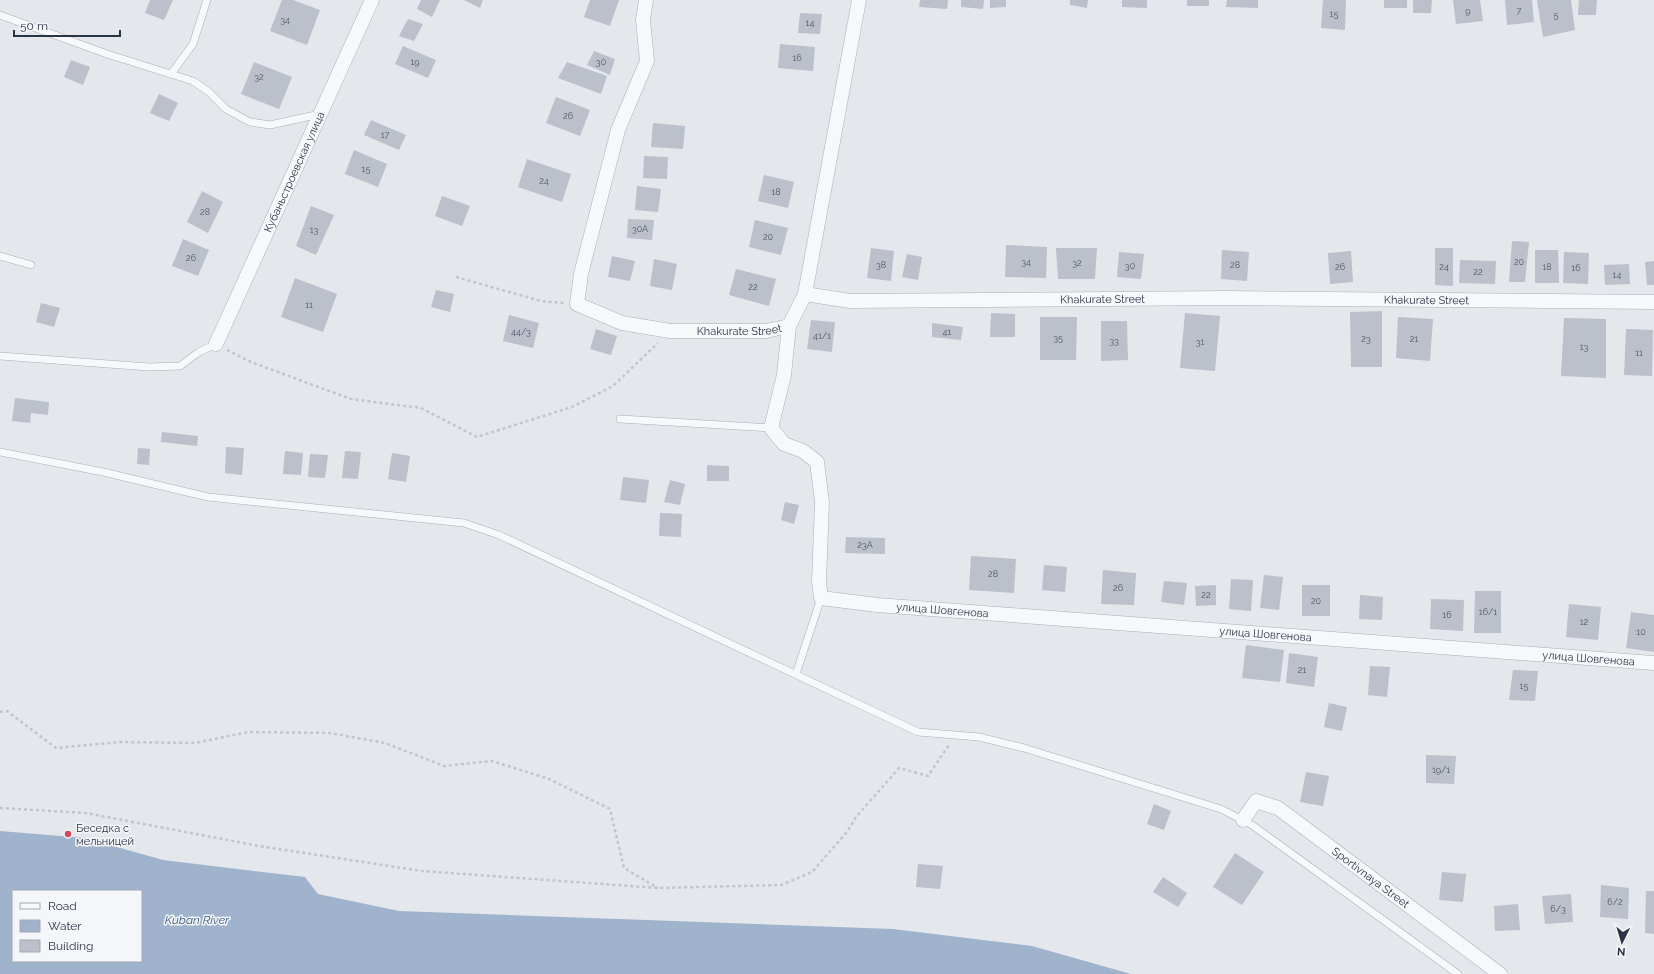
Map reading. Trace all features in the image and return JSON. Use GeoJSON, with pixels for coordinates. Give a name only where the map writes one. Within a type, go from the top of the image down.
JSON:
{"type":"FeatureCollection","features":[{"type":"Feature","properties":{"kind":"street","name":"Кубаньстроевская улица"},"geometry":{"type":"LineString","coordinates":[[216,344],[372,0]]}},
{"type":"Feature","properties":{"kind":"street"},"geometry":{"type":"LineString","coordinates":[[577,304],[581,274],[618,130],[647,61],[643,20],[646,0]]}},
{"type":"Feature","properties":{"kind":"street"},"geometry":{"type":"LineString","coordinates":[[805,294],[859,0]]}},
{"type":"Feature","properties":{"kind":"street","name":"Khakurate Street"},"geometry":{"type":"LineString","coordinates":[[577,304],[622,323],[670,331],[766,330],[789,326],[805,294],[850,302],[1234,298],[1654,302]]}},
{"type":"Feature","properties":{"kind":"street"},"geometry":{"type":"LineString","coordinates":[[789,326],[784,375],[771,428],[784,444],[803,451],[817,462],[822,502],[819,582],[821,598]]}},
{"type":"Feature","properties":{"kind":"street","name":"улица Шовгенова"},"geometry":{"type":"LineString","coordinates":[[821,598],[877,605],[1654,663]]}},
{"type":"Feature","properties":{"kind":"street","name":"Sportivnaya Street"},"geometry":{"type":"LineString","coordinates":[[1243,820],[1256,801],[1278,808],[1500,974]]}},
{"type":"Feature","properties":{"kind":"lane"},"geometry":{"type":"LineString","coordinates":[[171,74],[193,44],[207,0]]}},
{"type":"Feature","properties":{"kind":"lane"},"geometry":{"type":"LineString","coordinates":[[0,15],[107,54],[193,81],[209,92],[226,109],[250,122],[270,125],[322,113]]}},
{"type":"Feature","properties":{"kind":"lane"},"geometry":{"type":"LineString","coordinates":[[0,256],[31,265]]}},
{"type":"Feature","properties":{"kind":"lane"},"geometry":{"type":"LineString","coordinates":[[0,356],[149,367],[180,366],[199,352],[216,344]]}},
{"type":"Feature","properties":{"kind":"lane"},"geometry":{"type":"LineString","coordinates":[[620,419],[771,428]]}},
{"type":"Feature","properties":{"kind":"lane"},"geometry":{"type":"LineString","coordinates":[[0,452],[103,472],[208,497],[464,523],[499,535],[918,732],[979,737],[1024,748],[1221,809],[1243,820],[1458,974]]}},
{"type":"Feature","properties":{"kind":"lane"},"geometry":{"type":"LineString","coordinates":[[796,674],[821,598]]}},
{"type":"Feature","properties":{"kind":"path"},"geometry":{"type":"LineString","coordinates":[[456,277],[541,301],[577,304]]}},
{"type":"Feature","properties":{"kind":"path"},"geometry":{"type":"LineString","coordinates":[[216,344],[251,362],[351,400],[421,408],[477,437],[572,407],[613,386],[670,331]]}},
{"type":"Feature","properties":{"kind":"path"},"geometry":{"type":"LineString","coordinates":[[0,712],[8,711],[56,748],[120,742],[195,743],[248,732],[330,733],[385,744],[444,766],[492,761],[549,779],[610,809],[624,868],[658,888]]}},
{"type":"Feature","properties":{"kind":"path"},"geometry":{"type":"LineString","coordinates":[[0,808],[86,813],[259,846],[422,871],[658,888],[781,885],[812,872],[847,832],[856,817],[899,768],[928,776],[955,736]]}},
{"type":"Feature","properties":{"kind":"water","name":"Kuban River"},"geometry":{"type":"Polygon","coordinates":[[[0,831],[85,838],[163,860],[305,877],[318,894],[399,911],[893,929],[1032,946],[1131,974],[0,974],[0,831]]]}},
{"type":"Feature","properties":{"kind":"building"},"geometry":{"type":"Polygon","coordinates":[[[150,0],[173,0],[164,20],[145,13],[150,0]]]}},
{"type":"Feature","properties":{"kind":"building"},"geometry":{"type":"Polygon","coordinates":[[[282,0],[293,0],[320,10],[307,45],[270,31],[282,0]]]}},
{"type":"Feature","properties":{"kind":"building"},"geometry":{"type":"Polygon","coordinates":[[[421,0],[440,0],[432,17],[417,9],[421,0]]]}},
{"type":"Feature","properties":{"kind":"building"},"geometry":{"type":"Polygon","coordinates":[[[464,0],[483,0],[480,8],[464,0]]]}},
{"type":"Feature","properties":{"kind":"building"},"geometry":{"type":"Polygon","coordinates":[[[590,0],[619,0],[610,26],[584,17],[590,0]]]}},
{"type":"Feature","properties":{"kind":"building"},"geometry":{"type":"Polygon","coordinates":[[[920,0],[948,0],[947,9],[919,7],[920,0]]]}},
{"type":"Feature","properties":{"kind":"building"},"geometry":{"type":"Polygon","coordinates":[[[961,0],[984,0],[983,9],[961,7],[961,0]]]}},
{"type":"Feature","properties":{"kind":"building"},"geometry":{"type":"Polygon","coordinates":[[[990,0],[1006,0],[1006,7],[990,8],[990,0]]]}},
{"type":"Feature","properties":{"kind":"building"},"geometry":{"type":"Polygon","coordinates":[[[1070,0],[1088,0],[1087,8],[1070,5],[1070,0]]]}},
{"type":"Feature","properties":{"kind":"building"},"geometry":{"type":"Polygon","coordinates":[[[1122,0],[1147,0],[1147,8],[1122,7],[1122,0]]]}},
{"type":"Feature","properties":{"kind":"building"},"geometry":{"type":"Polygon","coordinates":[[[1187,0],[1209,0],[1209,6],[1187,6],[1187,0]]]}},
{"type":"Feature","properties":{"kind":"building"},"geometry":{"type":"Polygon","coordinates":[[[1227,0],[1258,0],[1258,8],[1226,7],[1227,0]]]}},
{"type":"Feature","properties":{"kind":"building"},"geometry":{"type":"Polygon","coordinates":[[[1323,0],[1346,0],[1345,30],[1321,28],[1323,0]]]}},
{"type":"Feature","properties":{"kind":"building"},"geometry":{"type":"Polygon","coordinates":[[[1384,0],[1407,0],[1407,8],[1384,8],[1384,0]]]}},
{"type":"Feature","properties":{"kind":"building"},"geometry":{"type":"Polygon","coordinates":[[[1413,0],[1432,0],[1431,13],[1413,13],[1413,0]]]}},
{"type":"Feature","properties":{"kind":"building"},"geometry":{"type":"Polygon","coordinates":[[[1453,0],[1480,0],[1483,21],[1456,24],[1453,0]]]}},
{"type":"Feature","properties":{"kind":"building"},"geometry":{"type":"Polygon","coordinates":[[[1505,0],[1532,0],[1534,22],[1507,25],[1505,0]]]}},
{"type":"Feature","properties":{"kind":"building"},"geometry":{"type":"Polygon","coordinates":[[[1537,0],[1571,0],[1575,30],[1543,37],[1537,0]]]}},
{"type":"Feature","properties":{"kind":"building"},"geometry":{"type":"Polygon","coordinates":[[[1579,0],[1597,0],[1596,15],[1578,15],[1579,0]]]}},
{"type":"Feature","properties":{"kind":"building"},"geometry":{"type":"Polygon","coordinates":[[[800,13],[822,14],[820,34],[798,33],[800,13]]]}},
{"type":"Feature","properties":{"kind":"building"},"geometry":{"type":"Polygon","coordinates":[[[408,19],[423,24],[414,41],[399,36],[408,19]]]}},
{"type":"Feature","properties":{"kind":"building"},"geometry":{"type":"Polygon","coordinates":[[[780,44],[815,47],[813,71],[778,68],[780,44]]]}},
{"type":"Feature","properties":{"kind":"building"},"geometry":{"type":"Polygon","coordinates":[[[403,46],[436,60],[428,78],[395,64],[403,46]]]}},
{"type":"Feature","properties":{"kind":"building"},"geometry":{"type":"Polygon","coordinates":[[[594,51],[615,59],[610,75],[587,65],[594,51]]]}},
{"type":"Feature","properties":{"kind":"building"},"geometry":{"type":"Polygon","coordinates":[[[71,60],[90,67],[83,85],[64,77],[71,60]]]}},
{"type":"Feature","properties":{"kind":"building"},"geometry":{"type":"Polygon","coordinates":[[[254,62],[292,77],[279,109],[241,94],[254,62]]]}},
{"type":"Feature","properties":{"kind":"building"},"geometry":{"type":"Polygon","coordinates":[[[567,62],[607,76],[601,94],[558,78],[567,62]]]}},
{"type":"Feature","properties":{"kind":"building"},"geometry":{"type":"Polygon","coordinates":[[[159,94],[178,103],[169,121],[150,113],[159,94]]]}},
{"type":"Feature","properties":{"kind":"building"},"geometry":{"type":"Polygon","coordinates":[[[556,97],[590,110],[580,136],[546,123],[556,97]]]}},
{"type":"Feature","properties":{"kind":"building"},"geometry":{"type":"Polygon","coordinates":[[[371,120],[406,135],[399,150],[364,135],[371,120]]]}},
{"type":"Feature","properties":{"kind":"building"},"geometry":{"type":"Polygon","coordinates":[[[653,123],[685,126],[683,149],[651,147],[653,123]]]}},
{"type":"Feature","properties":{"kind":"building"},"geometry":{"type":"Polygon","coordinates":[[[354,150],[387,164],[378,187],[345,174],[354,150]]]}},
{"type":"Feature","properties":{"kind":"building"},"geometry":{"type":"Polygon","coordinates":[[[644,156],[668,157],[667,179],[643,178],[644,156]]]}},
{"type":"Feature","properties":{"kind":"building"},"geometry":{"type":"Polygon","coordinates":[[[527,159],[571,174],[562,202],[518,187],[527,159]]]}},
{"type":"Feature","properties":{"kind":"building"},"geometry":{"type":"Polygon","coordinates":[[[764,175],[794,182],[788,208],[758,201],[764,175]]]}},
{"type":"Feature","properties":{"kind":"building"},"geometry":{"type":"Polygon","coordinates":[[[637,186],[661,189],[658,212],[635,210],[637,186]]]}},
{"type":"Feature","properties":{"kind":"building"},"geometry":{"type":"Polygon","coordinates":[[[202,191],[223,202],[208,233],[187,222],[202,191]]]}},
{"type":"Feature","properties":{"kind":"building"},"geometry":{"type":"Polygon","coordinates":[[[442,196],[470,206],[462,226],[435,216],[442,196]]]}},
{"type":"Feature","properties":{"kind":"building"},"geometry":{"type":"Polygon","coordinates":[[[311,206],[334,215],[316,255],[296,246],[311,206]]]}},
{"type":"Feature","properties":{"kind":"building"},"geometry":{"type":"Polygon","coordinates":[[[628,219],[654,220],[652,240],[627,238],[628,219]]]}},
{"type":"Feature","properties":{"kind":"building"},"geometry":{"type":"Polygon","coordinates":[[[755,220],[788,228],[781,255],[749,247],[755,220]]]}},
{"type":"Feature","properties":{"kind":"building"},"geometry":{"type":"Polygon","coordinates":[[[183,239],[209,250],[198,276],[172,266],[183,239]]]}},
{"type":"Feature","properties":{"kind":"building"},"geometry":{"type":"Polygon","coordinates":[[[1512,241],[1529,242],[1525,282],[1509,282],[1512,241]]]}},
{"type":"Feature","properties":{"kind":"building"},"geometry":{"type":"Polygon","coordinates":[[[1006,245],[1047,247],[1046,278],[1005,277],[1006,245]]]}},
{"type":"Feature","properties":{"kind":"building"},"geometry":{"type":"Polygon","coordinates":[[[871,248],[894,251],[891,281],[867,278],[871,248]]]}},
{"type":"Feature","properties":{"kind":"building"},"geometry":{"type":"Polygon","coordinates":[[[1056,248],[1097,248],[1095,279],[1058,279],[1056,248]]]}},
{"type":"Feature","properties":{"kind":"building"},"geometry":{"type":"Polygon","coordinates":[[[1435,248],[1453,248],[1453,286],[1435,285],[1435,248]]]}},
{"type":"Feature","properties":{"kind":"building"},"geometry":{"type":"Polygon","coordinates":[[[1222,250],[1249,252],[1247,281],[1221,279],[1222,250]]]}},
{"type":"Feature","properties":{"kind":"building"},"geometry":{"type":"Polygon","coordinates":[[[1535,250],[1558,250],[1559,283],[1535,283],[1535,250]]]}},
{"type":"Feature","properties":{"kind":"building"},"geometry":{"type":"Polygon","coordinates":[[[1351,251],[1353,282],[1330,284],[1328,253],[1351,251]]]}},
{"type":"Feature","properties":{"kind":"building"},"geometry":{"type":"Polygon","coordinates":[[[1119,252],[1144,254],[1141,279],[1117,277],[1119,252]]]}},
{"type":"Feature","properties":{"kind":"building"},"geometry":{"type":"Polygon","coordinates":[[[1564,252],[1589,253],[1588,284],[1563,283],[1564,252]]]}},
{"type":"Feature","properties":{"kind":"building"},"geometry":{"type":"Polygon","coordinates":[[[907,254],[922,257],[918,280],[902,277],[907,254]]]}},
{"type":"Feature","properties":{"kind":"building"},"geometry":{"type":"Polygon","coordinates":[[[612,256],[635,261],[630,281],[608,277],[612,256]]]}},
{"type":"Feature","properties":{"kind":"building"},"geometry":{"type":"Polygon","coordinates":[[[654,259],[677,264],[672,290],[650,286],[654,259]]]}},
{"type":"Feature","properties":{"kind":"building"},"geometry":{"type":"Polygon","coordinates":[[[1460,260],[1496,261],[1495,284],[1459,283],[1460,260]]]}},
{"type":"Feature","properties":{"kind":"building"},"geometry":{"type":"Polygon","coordinates":[[[1654,261],[1654,285],[1647,285],[1645,262],[1654,261]]]}},
{"type":"Feature","properties":{"kind":"building"},"geometry":{"type":"Polygon","coordinates":[[[1629,264],[1630,284],[1605,285],[1604,265],[1629,264]]]}},
{"type":"Feature","properties":{"kind":"building"},"geometry":{"type":"Polygon","coordinates":[[[736,269],[776,279],[769,306],[729,295],[736,269]]]}},
{"type":"Feature","properties":{"kind":"building"},"geometry":{"type":"Polygon","coordinates":[[[295,278],[337,294],[323,332],[281,317],[295,278]]]}},
{"type":"Feature","properties":{"kind":"building"},"geometry":{"type":"Polygon","coordinates":[[[436,290],[454,294],[450,312],[431,307],[436,290]]]}},
{"type":"Feature","properties":{"kind":"building"},"geometry":{"type":"Polygon","coordinates":[[[41,303],[60,308],[54,327],[36,322],[41,303]]]}},
{"type":"Feature","properties":{"kind":"building"},"geometry":{"type":"Polygon","coordinates":[[[1382,311],[1382,367],[1351,367],[1350,312],[1382,311]]]}},
{"type":"Feature","properties":{"kind":"building"},"geometry":{"type":"Polygon","coordinates":[[[991,313],[1015,314],[1015,337],[990,337],[991,313]]]}},
{"type":"Feature","properties":{"kind":"building"},"geometry":{"type":"Polygon","coordinates":[[[1185,313],[1220,316],[1215,371],[1180,368],[1185,313]]]}},
{"type":"Feature","properties":{"kind":"building"},"geometry":{"type":"Polygon","coordinates":[[[509,315],[539,323],[533,348],[503,341],[509,315]]]}},
{"type":"Feature","properties":{"kind":"building"},"geometry":{"type":"Polygon","coordinates":[[[1040,317],[1077,317],[1076,360],[1040,360],[1040,317]]]}},
{"type":"Feature","properties":{"kind":"building"},"geometry":{"type":"Polygon","coordinates":[[[1398,317],[1433,319],[1430,361],[1396,358],[1398,317]]]}},
{"type":"Feature","properties":{"kind":"building"},"geometry":{"type":"Polygon","coordinates":[[[1564,318],[1606,319],[1606,378],[1561,376],[1564,318]]]}},
{"type":"Feature","properties":{"kind":"building"},"geometry":{"type":"Polygon","coordinates":[[[811,320],[835,322],[832,352],[807,349],[811,320]]]}},
{"type":"Feature","properties":{"kind":"building"},"geometry":{"type":"Polygon","coordinates":[[[1101,321],[1127,321],[1128,360],[1101,361],[1101,321]]]}},
{"type":"Feature","properties":{"kind":"building"},"geometry":{"type":"Polygon","coordinates":[[[932,323],[963,327],[961,340],[932,337],[932,323]]]}},
{"type":"Feature","properties":{"kind":"building"},"geometry":{"type":"Polygon","coordinates":[[[596,329],[617,336],[611,355],[590,349],[596,329]]]}},
{"type":"Feature","properties":{"kind":"building"},"geometry":{"type":"Polygon","coordinates":[[[1626,329],[1653,330],[1652,376],[1624,375],[1626,329]]]}},
{"type":"Feature","properties":{"kind":"building"},"geometry":{"type":"Polygon","coordinates":[[[15,398],[49,402],[48,415],[31,413],[30,423],[12,421],[15,398]]]}},
{"type":"Feature","properties":{"kind":"building"},"geometry":{"type":"Polygon","coordinates":[[[162,432],[198,436],[197,446],[161,442],[162,432]]]}},
{"type":"Feature","properties":{"kind":"building"},"geometry":{"type":"Polygon","coordinates":[[[226,447],[244,448],[242,475],[225,473],[226,447]]]}},
{"type":"Feature","properties":{"kind":"building"},"geometry":{"type":"Polygon","coordinates":[[[138,448],[150,449],[149,465],[137,464],[138,448]]]}},
{"type":"Feature","properties":{"kind":"building"},"geometry":{"type":"Polygon","coordinates":[[[285,451],[303,453],[301,475],[283,474],[285,451]]]}},
{"type":"Feature","properties":{"kind":"building"},"geometry":{"type":"Polygon","coordinates":[[[345,451],[361,452],[358,479],[342,478],[345,451]]]}},
{"type":"Feature","properties":{"kind":"building"},"geometry":{"type":"Polygon","coordinates":[[[392,453],[410,456],[406,482],[388,479],[392,453]]]}},
{"type":"Feature","properties":{"kind":"building"},"geometry":{"type":"Polygon","coordinates":[[[310,454],[328,455],[325,478],[308,477],[310,454]]]}},
{"type":"Feature","properties":{"kind":"building"},"geometry":{"type":"Polygon","coordinates":[[[707,465],[729,466],[729,481],[707,481],[707,465]]]}},
{"type":"Feature","properties":{"kind":"building"},"geometry":{"type":"Polygon","coordinates":[[[623,477],[649,480],[646,503],[620,500],[623,477]]]}},
{"type":"Feature","properties":{"kind":"building"},"geometry":{"type":"Polygon","coordinates":[[[670,480],[685,484],[680,505],[664,502],[670,480]]]}},
{"type":"Feature","properties":{"kind":"building"},"geometry":{"type":"Polygon","coordinates":[[[785,502],[799,505],[794,524],[781,520],[785,502]]]}},
{"type":"Feature","properties":{"kind":"building"},"geometry":{"type":"Polygon","coordinates":[[[660,513],[682,514],[681,537],[659,536],[660,513]]]}},
{"type":"Feature","properties":{"kind":"building"},"geometry":{"type":"Polygon","coordinates":[[[846,537],[885,538],[885,554],[845,553],[846,537]]]}},
{"type":"Feature","properties":{"kind":"building"},"geometry":{"type":"Polygon","coordinates":[[[971,556],[1016,559],[1014,593],[969,590],[971,556]]]}},
{"type":"Feature","properties":{"kind":"building"},"geometry":{"type":"Polygon","coordinates":[[[1044,565],[1067,567],[1065,592],[1042,590],[1044,565]]]}},
{"type":"Feature","properties":{"kind":"building"},"geometry":{"type":"Polygon","coordinates":[[[1103,570],[1136,573],[1134,605],[1101,604],[1103,570]]]}},
{"type":"Feature","properties":{"kind":"building"},"geometry":{"type":"Polygon","coordinates":[[[1264,575],[1283,577],[1279,610],[1260,608],[1264,575]]]}},
{"type":"Feature","properties":{"kind":"building"},"geometry":{"type":"Polygon","coordinates":[[[1231,579],[1253,580],[1251,611],[1229,609],[1231,579]]]}},
{"type":"Feature","properties":{"kind":"building"},"geometry":{"type":"Polygon","coordinates":[[[1164,581],[1187,583],[1184,605],[1161,602],[1164,581]]]}},
{"type":"Feature","properties":{"kind":"building"},"geometry":{"type":"Polygon","coordinates":[[[1216,585],[1216,605],[1196,606],[1195,586],[1216,585]]]}},
{"type":"Feature","properties":{"kind":"building"},"geometry":{"type":"Polygon","coordinates":[[[1302,585],[1330,585],[1330,616],[1302,616],[1302,585]]]}},
{"type":"Feature","properties":{"kind":"building"},"geometry":{"type":"Polygon","coordinates":[[[1475,591],[1501,591],[1501,633],[1474,633],[1475,591]]]}},
{"type":"Feature","properties":{"kind":"building"},"geometry":{"type":"Polygon","coordinates":[[[1360,595],[1383,597],[1382,620],[1359,619],[1360,595]]]}},
{"type":"Feature","properties":{"kind":"building"},"geometry":{"type":"Polygon","coordinates":[[[1431,599],[1464,600],[1463,631],[1430,629],[1431,599]]]}},
{"type":"Feature","properties":{"kind":"building"},"geometry":{"type":"Polygon","coordinates":[[[1569,604],[1601,607],[1598,640],[1566,637],[1569,604]]]}},
{"type":"Feature","properties":{"kind":"building"},"geometry":{"type":"Polygon","coordinates":[[[1631,612],[1654,615],[1654,652],[1626,648],[1631,612]]]}},
{"type":"Feature","properties":{"kind":"building"},"geometry":{"type":"Polygon","coordinates":[[[1246,645],[1284,650],[1280,682],[1242,678],[1246,645]]]}},
{"type":"Feature","properties":{"kind":"building"},"geometry":{"type":"Polygon","coordinates":[[[1289,653],[1318,657],[1314,687],[1286,683],[1289,653]]]}},
{"type":"Feature","properties":{"kind":"building"},"geometry":{"type":"Polygon","coordinates":[[[1370,666],[1390,667],[1387,697],[1368,695],[1370,666]]]}},
{"type":"Feature","properties":{"kind":"building"},"geometry":{"type":"Polygon","coordinates":[[[1513,670],[1538,671],[1535,701],[1509,700],[1513,670]]]}},
{"type":"Feature","properties":{"kind":"building"},"geometry":{"type":"Polygon","coordinates":[[[1329,703],[1347,707],[1342,731],[1324,727],[1329,703]]]}},
{"type":"Feature","properties":{"kind":"building"},"geometry":{"type":"Polygon","coordinates":[[[1426,755],[1456,756],[1454,784],[1426,783],[1426,755]]]}},
{"type":"Feature","properties":{"kind":"building"},"geometry":{"type":"Polygon","coordinates":[[[1306,772],[1329,776],[1323,806],[1300,802],[1306,772]]]}},
{"type":"Feature","properties":{"kind":"building"},"geometry":{"type":"Polygon","coordinates":[[[1154,804],[1171,811],[1164,830],[1147,824],[1154,804]]]}},
{"type":"Feature","properties":{"kind":"building"},"geometry":{"type":"Polygon","coordinates":[[[1235,853],[1264,872],[1242,905],[1213,887],[1235,853]]]}},
{"type":"Feature","properties":{"kind":"building"},"geometry":{"type":"Polygon","coordinates":[[[918,864],[943,866],[940,889],[916,887],[918,864]]]}},
{"type":"Feature","properties":{"kind":"building"},"geometry":{"type":"Polygon","coordinates":[[[1442,872],[1466,874],[1463,902],[1439,900],[1442,872]]]}},
{"type":"Feature","properties":{"kind":"building"},"geometry":{"type":"Polygon","coordinates":[[[1163,877],[1187,893],[1178,907],[1153,892],[1163,877]]]}},
{"type":"Feature","properties":{"kind":"building"},"geometry":{"type":"Polygon","coordinates":[[[1601,885],[1629,888],[1628,919],[1600,917],[1601,885]]]}},
{"type":"Feature","properties":{"kind":"building"},"geometry":{"type":"Polygon","coordinates":[[[1646,891],[1654,891],[1654,934],[1645,933],[1646,891]]]}},
{"type":"Feature","properties":{"kind":"building"},"geometry":{"type":"Polygon","coordinates":[[[1571,894],[1573,922],[1545,924],[1542,896],[1571,894]]]}},
{"type":"Feature","properties":{"kind":"building"},"geometry":{"type":"Polygon","coordinates":[[[1518,904],[1520,930],[1495,931],[1494,906],[1518,904]]]}},
{"type":"Feature","properties":{"kind":"place","name":"Беседка с мельницей"},"geometry":{"type":"Point","coordinates":[68,834]}}]}
